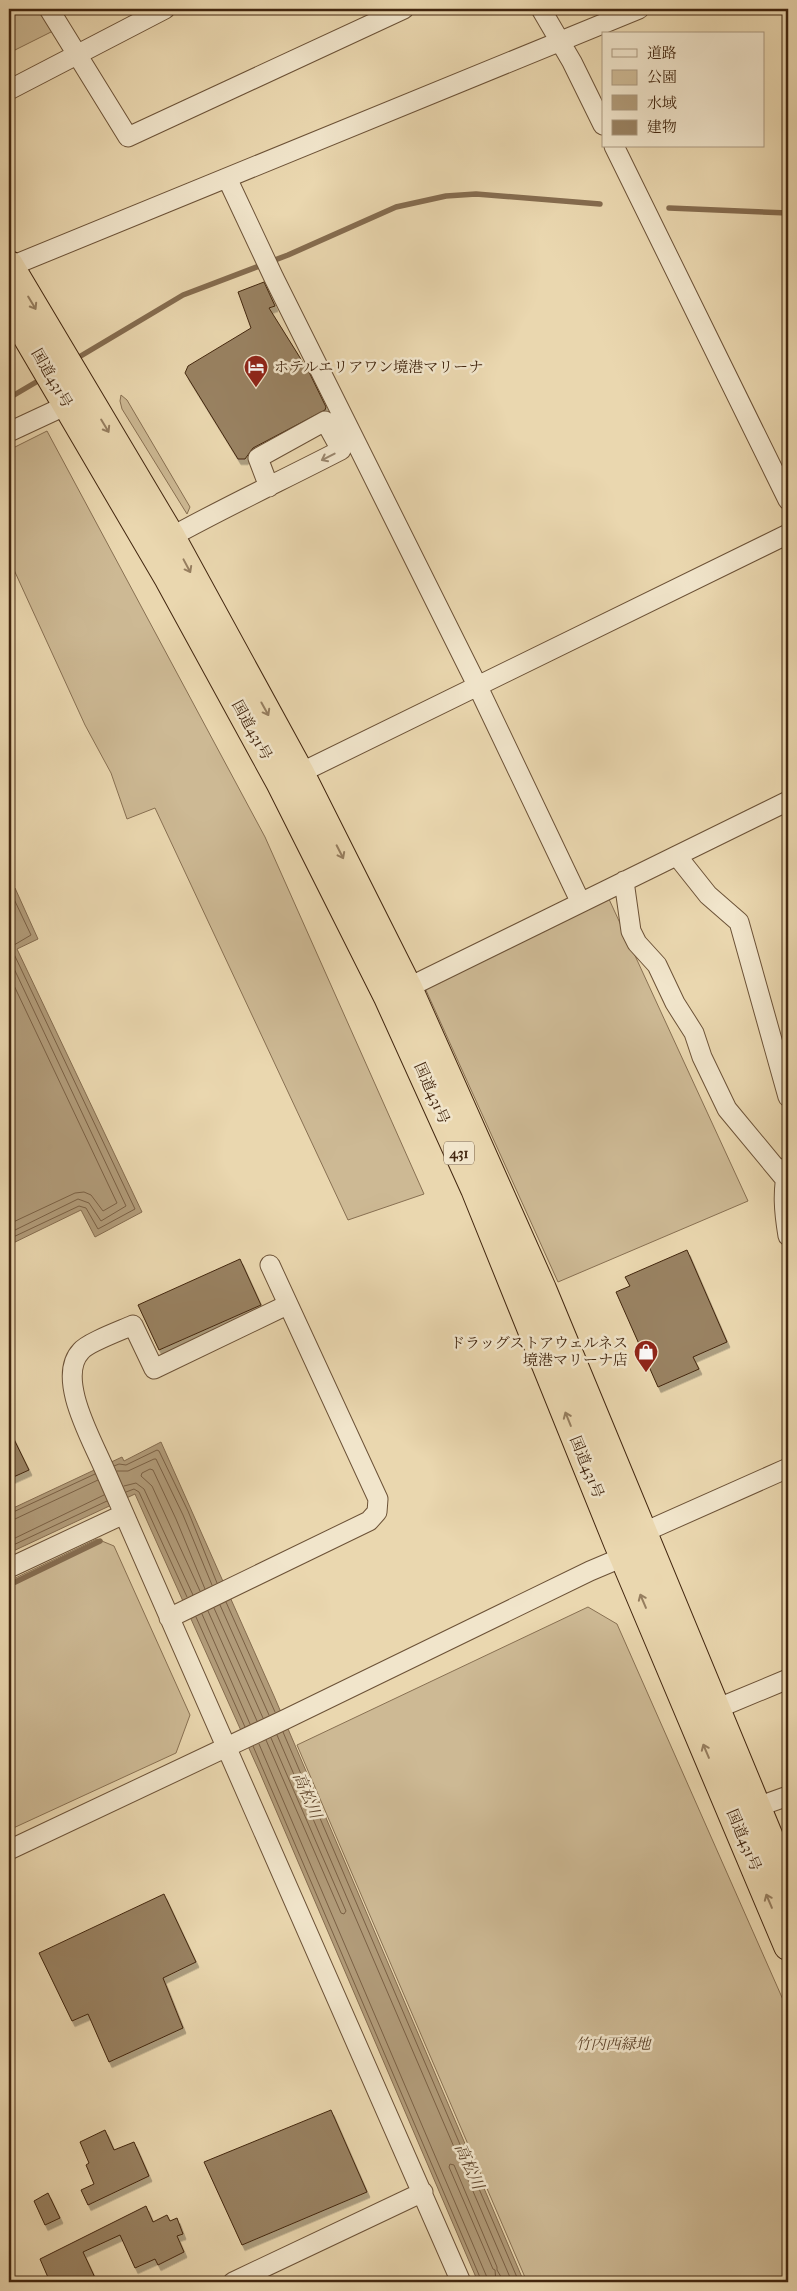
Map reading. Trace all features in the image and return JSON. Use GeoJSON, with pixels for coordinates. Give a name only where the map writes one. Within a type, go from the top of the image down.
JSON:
{"type":"FeatureCollection","features":[{"type":"Feature","properties":{"kind":"highway","name":"国道431号"},"geometry":{"type":"LineString","coordinates":[[9,266],[69,394],[280,782],[398,993]]}},
{"type":"Feature","properties":{"kind":"highway","name":"国道431号"},"geometry":{"type":"LineString","coordinates":[[9,306],[46,346]]}},
{"type":"Feature","properties":{"kind":"highway","name":"国道431号"},"geometry":{"type":"LineString","coordinates":[[69,394],[171,537],[300,772],[398,993],[475,1190],[633,1545],[716,1709],[788,1884]]}},
{"type":"Feature","properties":{"kind":"highway","name":"国道431号"},"geometry":{"type":"LineString","coordinates":[[633,1545],[788,1946]]}},
{"type":"Feature","properties":{"kind":"street"},"geometry":{"type":"LineString","coordinates":[[49,9],[128,137],[404,9]]}},
{"type":"Feature","properties":{"kind":"street"},"geometry":{"type":"LineString","coordinates":[[9,90],[165,9]]}},
{"type":"Feature","properties":{"kind":"street"},"geometry":{"type":"LineString","coordinates":[[541,9],[572,62],[602,123]]}},
{"type":"Feature","properties":{"kind":"street"},"geometry":{"type":"LineString","coordinates":[[9,266],[559,40],[640,9]]}},
{"type":"Feature","properties":{"kind":"street"},"geometry":{"type":"LineString","coordinates":[[615,148],[788,500]]}},
{"type":"Feature","properties":{"kind":"street"},"geometry":{"type":"LineString","coordinates":[[226,178],[478,687],[580,901]]}},
{"type":"Feature","properties":{"kind":"street"},"geometry":{"type":"LineString","coordinates":[[9,432],[69,394]]}},
{"type":"Feature","properties":{"kind":"street"},"geometry":{"type":"LineString","coordinates":[[171,537],[269,487]]}},
{"type":"Feature","properties":{"kind":"street"},"geometry":{"type":"LineString","coordinates":[[300,772],[478,687],[788,534]]}},
{"type":"Feature","properties":{"kind":"street"},"geometry":{"type":"LineString","coordinates":[[398,993],[580,901],[677,856],[788,800]]}},
{"type":"Feature","properties":{"kind":"street"},"geometry":{"type":"LineString","coordinates":[[677,856],[708,896],[739,922],[788,1097]]}},
{"type":"Feature","properties":{"kind":"street"},"geometry":{"type":"LineString","coordinates":[[624,881],[631,931],[638,944],[657,965],[675,1003],[694,1033],[702,1057],[727,1108],[787,1172],[784,1212],[788,1236]]}},
{"type":"Feature","properties":{"kind":"street"},"geometry":{"type":"LineString","coordinates":[[169,1618],[370,1522],[377,1512],[378,1499],[270,1265]]}},
{"type":"Feature","properties":{"kind":"street"},"geometry":{"type":"LineString","coordinates":[[288,1305],[154,1370],[133,1325],[81,1350],[72,1368],[71,1387],[169,1618],[461,2282]]}},
{"type":"Feature","properties":{"kind":"street"},"geometry":{"type":"LineString","coordinates":[[9,1850],[284,1720],[590,1571],[633,1545],[788,1468]]}},
{"type":"Feature","properties":{"kind":"street"},"geometry":{"type":"LineString","coordinates":[[9,1568],[122,1509]]}},
{"type":"Feature","properties":{"kind":"street"},"geometry":{"type":"LineString","coordinates":[[716,1709],[788,1679]]}},
{"type":"Feature","properties":{"kind":"street"},"geometry":{"type":"LineString","coordinates":[[757,1807],[788,1796]]}},
{"type":"Feature","properties":{"kind":"street"},"geometry":{"type":"LineString","coordinates":[[233,2282],[423,2192]]}},
{"type":"Feature","properties":{"kind":"green space"},"geometry":{"type":"Polygon","coordinates":[[[9,9],[45,9],[57,29],[9,53],[9,9]]]}},
{"type":"Feature","properties":{"kind":"green space"},"geometry":{"type":"Polygon","coordinates":[[[121,395],[127,400],[190,507],[187,514],[122,409],[121,395]]]}},
{"type":"Feature","properties":{"kind":"green space"},"geometry":{"type":"Polygon","coordinates":[[[47,431],[265,837],[424,1194],[348,1220],[155,808],[127,819],[111,773],[85,725],[9,559],[9,450],[47,431]]]}},
{"type":"Feature","properties":{"kind":"green space"},"geometry":{"type":"Polygon","coordinates":[[[608,897],[748,1201],[558,1282],[425,988],[608,897]]]}},
{"type":"Feature","properties":{"kind":"green space"},"geometry":{"type":"Polygon","coordinates":[[[97,1539],[114,1546],[190,1715],[176,1753],[9,1830],[9,1581],[97,1539]]]}},
{"type":"Feature","properties":{"kind":"green space","name":"竹内西緑地"},"geometry":{"type":"Polygon","coordinates":[[[588,1607],[617,1624],[788,2011],[788,2282],[527,2282],[297,1745],[588,1607]]]}},
{"type":"Feature","properties":{"kind":"water"},"geometry":{"type":"Polygon","coordinates":[[[15,888],[38,939],[17,949],[142,1212],[95,1237],[81,1210],[9,1245],[9,891],[15,888]]]}},
{"type":"Feature","properties":{"kind":"water","name":"高松川"},"geometry":{"type":"Polygon","coordinates":[[[161,1442],[274,1696],[524,2282],[478,2282],[260,1773],[135,1494],[9,1553],[9,1510],[122,1457],[124,1461],[161,1442]]]}},
{"type":"Feature","properties":{"kind":"building","name":"ホテルエリアワン境港マリーナ"},"geometry":{"type":"Polygon","coordinates":[[[264,282],[275,306],[269,308],[309,372],[326,407],[325,410],[253,448],[245,459],[238,459],[185,373],[188,366],[251,328],[238,292],[264,282]]]}},
{"type":"Feature","properties":{"kind":"building"},"geometry":{"type":"Polygon","coordinates":[[[687,1250],[727,1342],[693,1357],[699,1369],[658,1387],[616,1292],[630,1286],[625,1277],[687,1250]]]}},
{"type":"Feature","properties":{"kind":"building"},"geometry":{"type":"Polygon","coordinates":[[[240,1259],[261,1305],[159,1350],[138,1305],[240,1259]]]}},
{"type":"Feature","properties":{"kind":"building"},"geometry":{"type":"Polygon","coordinates":[[[9,1429],[29,1470],[9,1479],[9,1429]]]}},
{"type":"Feature","properties":{"kind":"building"},"geometry":{"type":"Polygon","coordinates":[[[164,1894],[196,1962],[163,1978],[183,2028],[109,2062],[88,2014],[72,2021],[39,1953],[164,1894]]]}},
{"type":"Feature","properties":{"kind":"building"},"geometry":{"type":"Polygon","coordinates":[[[331,2110],[367,2192],[242,2245],[204,2162],[331,2110]]]}},
{"type":"Feature","properties":{"kind":"building"},"geometry":{"type":"Polygon","coordinates":[[[105,2130],[114,2150],[134,2142],[149,2176],[88,2205],[81,2190],[94,2184],[86,2165],[89,2163],[80,2142],[105,2130]]]}},
{"type":"Feature","properties":{"kind":"building"},"geometry":{"type":"Polygon","coordinates":[[[48,2193],[60,2218],[45,2225],[34,2201],[48,2193]]]}},
{"type":"Feature","properties":{"kind":"building"},"geometry":{"type":"Polygon","coordinates":[[[146,2206],[153,2222],[167,2215],[170,2221],[177,2218],[183,2234],[177,2236],[184,2252],[158,2265],[155,2259],[135,2268],[120,2235],[83,2252],[97,2282],[50,2282],[40,2259],[146,2206]]]}},
{"type":"Feature","properties":{"kind":"waterway"},"geometry":{"type":"LineString","coordinates":[[74,360],[183,295],[288,255],[396,207],[446,196],[476,194],[600,204]]}},
{"type":"Feature","properties":{"kind":"waterway"},"geometry":{"type":"LineString","coordinates":[[669,208],[788,213]]}},
{"type":"Feature","properties":{"kind":"waterway"},"geometry":{"type":"LineString","coordinates":[[9,398],[43,378]]}},
{"type":"Feature","properties":{"kind":"waterway"},"geometry":{"type":"LineString","coordinates":[[9,1585],[100,1541]]}},
{"type":"Feature","properties":{"kind":"place","name":"ホテルエリアワン境港マリーナ"},"geometry":{"type":"Point","coordinates":[256,388]}},
{"type":"Feature","properties":{"kind":"place","name":"ドラッグストアウェルネス 境港マリーナ店"},"geometry":{"type":"Point","coordinates":[646,1373]}}]}
